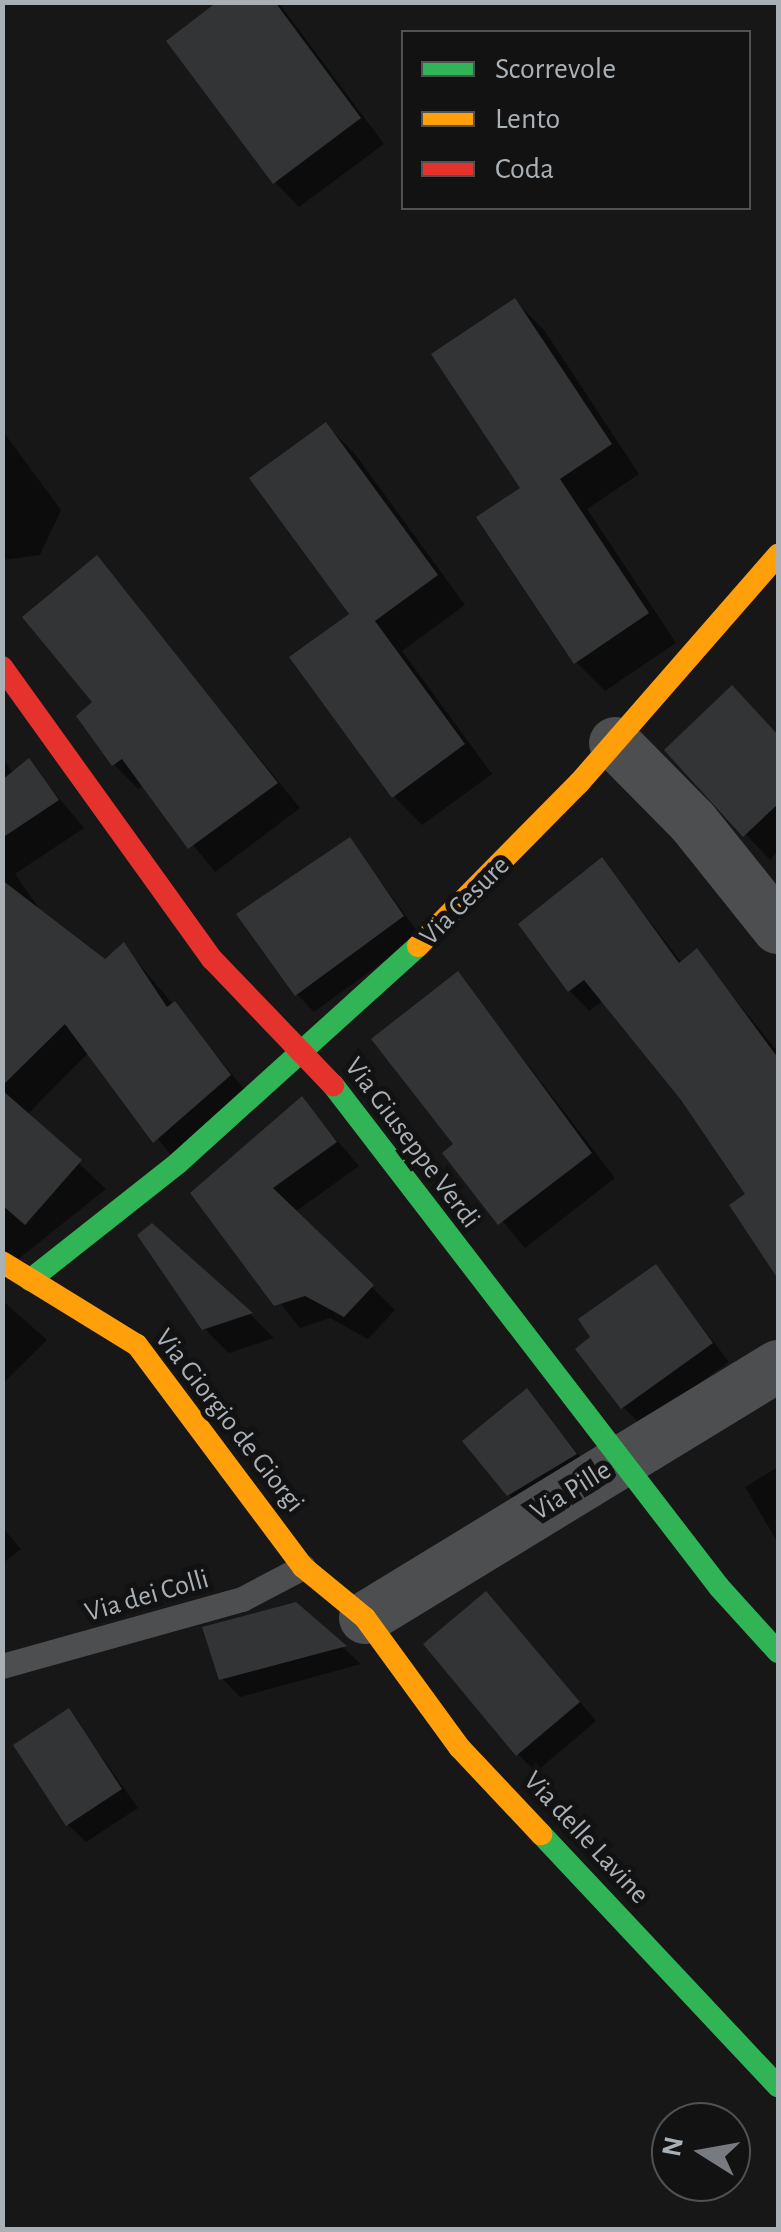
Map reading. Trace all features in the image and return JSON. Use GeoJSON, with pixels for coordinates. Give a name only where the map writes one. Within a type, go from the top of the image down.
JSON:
{"type":"FeatureCollection","features":[{"type":"Feature","properties":{"kind":"street","name":"Via Cesure"},"geometry":{"type":"LineString","coordinates":[[306,1050],[474,894],[614,743],[778,555]]}},
{"type":"Feature","properties":{"kind":"street","name":"Via Giuseppe Verdi"},"geometry":{"type":"LineString","coordinates":[[2,667],[212,958],[306,1050],[425,1212],[719,1587],[778,1652]]}},
{"type":"Feature","properties":{"kind":"street"},"geometry":{"type":"LineString","coordinates":[[614,743],[693,822],[778,928]]}},
{"type":"Feature","properties":{"kind":"street"},"geometry":{"type":"LineString","coordinates":[[30,1280],[153,1184],[306,1050]]}},
{"type":"Feature","properties":{"kind":"street","name":"Via Giorgio de Giorgi"},"geometry":{"type":"LineString","coordinates":[[2,1262],[137,1345],[303,1568],[365,1618]]}},
{"type":"Feature","properties":{"kind":"street","name":"Via Pille"},"geometry":{"type":"LineString","coordinates":[[365,1618],[778,1366]]}},
{"type":"Feature","properties":{"kind":"street","name":"Via delle Lavine"},"geometry":{"type":"LineString","coordinates":[[365,1618],[460,1747],[778,2086]]}},
{"type":"Feature","properties":{"kind":"lane","name":"Via dei Colli"},"geometry":{"type":"LineString","coordinates":[[2,1666],[242,1599],[303,1568]]}},
{"type":"Feature","properties":{"kind":"building"},"geometry":{"type":"Polygon","coordinates":[[[217,2],[275,2],[361,118],[273,184],[166,41],[217,2]]]}},
{"type":"Feature","properties":{"kind":"building"},"geometry":{"type":"Polygon","coordinates":[[[515,298],[612,444],[560,479],[649,613],[574,664],[476,517],[520,488],[431,354],[515,298]]]}},
{"type":"Feature","properties":{"kind":"building"},"geometry":{"type":"Polygon","coordinates":[[[326,422],[438,575],[375,621],[465,744],[392,798],[289,657],[349,614],[249,478],[326,422]]]}},
{"type":"Feature","properties":{"kind":"building"},"geometry":{"type":"Polygon","coordinates":[[[97,555],[278,783],[188,849],[122,759],[112,766],[76,716],[92,702],[22,617],[97,555]]]}},
{"type":"Feature","properties":{"kind":"building"},"geometry":{"type":"Polygon","coordinates":[[[732,685],[778,735],[778,804],[743,837],[664,750],[732,685]]]}},
{"type":"Feature","properties":{"kind":"building"},"geometry":{"type":"Polygon","coordinates":[[[29,758],[59,800],[2,838],[2,780],[29,758]]]}},
{"type":"Feature","properties":{"kind":"building"},"geometry":{"type":"Polygon","coordinates":[[[350,837],[404,916],[295,996],[236,914],[350,837]]]}},
{"type":"Feature","properties":{"kind":"building"},"geometry":{"type":"Polygon","coordinates":[[[602,857],[679,963],[697,948],[778,1058],[778,1279],[729,1205],[745,1194],[681,1100],[584,980],[568,992],[518,924],[602,857]]]}},
{"type":"Feature","properties":{"kind":"building"},"geometry":{"type":"Polygon","coordinates":[[[2,880],[105,959],[124,942],[167,1007],[175,1001],[231,1075],[153,1143],[65,1024],[2,1086],[2,880]]]}},
{"type":"Feature","properties":{"kind":"building"},"geometry":{"type":"Polygon","coordinates":[[[458,971],[592,1153],[498,1225],[442,1153],[453,1144],[371,1039],[458,971]]]}},
{"type":"Feature","properties":{"kind":"building"},"geometry":{"type":"Polygon","coordinates":[[[2,1090],[82,1160],[25,1225],[2,1205],[2,1090]]]}},
{"type":"Feature","properties":{"kind":"building"},"geometry":{"type":"Polygon","coordinates":[[[302,1096],[337,1142],[273,1188],[374,1285],[344,1317],[305,1296],[274,1306],[190,1193],[302,1096]]]}},
{"type":"Feature","properties":{"kind":"building"},"geometry":{"type":"Polygon","coordinates":[[[152,1223],[253,1313],[202,1330],[137,1235],[152,1223]]]}},
{"type":"Feature","properties":{"kind":"building"},"geometry":{"type":"Polygon","coordinates":[[[656,1264],[713,1343],[621,1409],[575,1349],[590,1337],[578,1319],[656,1264]]]}},
{"type":"Feature","properties":{"kind":"building"},"geometry":{"type":"Polygon","coordinates":[[[527,1388],[577,1454],[507,1496],[462,1441],[527,1388]]]}},
{"type":"Feature","properties":{"kind":"building"},"geometry":{"type":"Polygon","coordinates":[[[486,1591],[580,1702],[516,1756],[423,1644],[486,1591]]]}},
{"type":"Feature","properties":{"kind":"building"},"geometry":{"type":"Polygon","coordinates":[[[296,1602],[347,1646],[219,1680],[202,1627],[296,1602]]]}},
{"type":"Feature","properties":{"kind":"building"},"geometry":{"type":"Polygon","coordinates":[[[69,1708],[122,1789],[66,1826],[13,1745],[69,1708]]]}},
{"type":"Feature","properties":{"kind":"traffic: fast"},"geometry":{"type":"LineString","coordinates":[[30,1280],[178,1163],[418,946]]}},
{"type":"Feature","properties":{"kind":"traffic: fast"},"geometry":{"type":"LineString","coordinates":[[333,1085],[719,1587],[778,1652]]}},
{"type":"Feature","properties":{"kind":"traffic: fast"},"geometry":{"type":"LineString","coordinates":[[541,1834],[778,2086]]}},
{"type":"Feature","properties":{"kind":"traffic: slow"},"geometry":{"type":"LineString","coordinates":[[418,946],[579,783],[778,555]]}},
{"type":"Feature","properties":{"kind":"traffic: slow"},"geometry":{"type":"LineString","coordinates":[[2,1262],[137,1345],[303,1567],[365,1618],[459,1747],[541,1834]]}},
{"type":"Feature","properties":{"kind":"traffic: jam"},"geometry":{"type":"LineString","coordinates":[[2,667],[212,959],[333,1085]]}}]}
